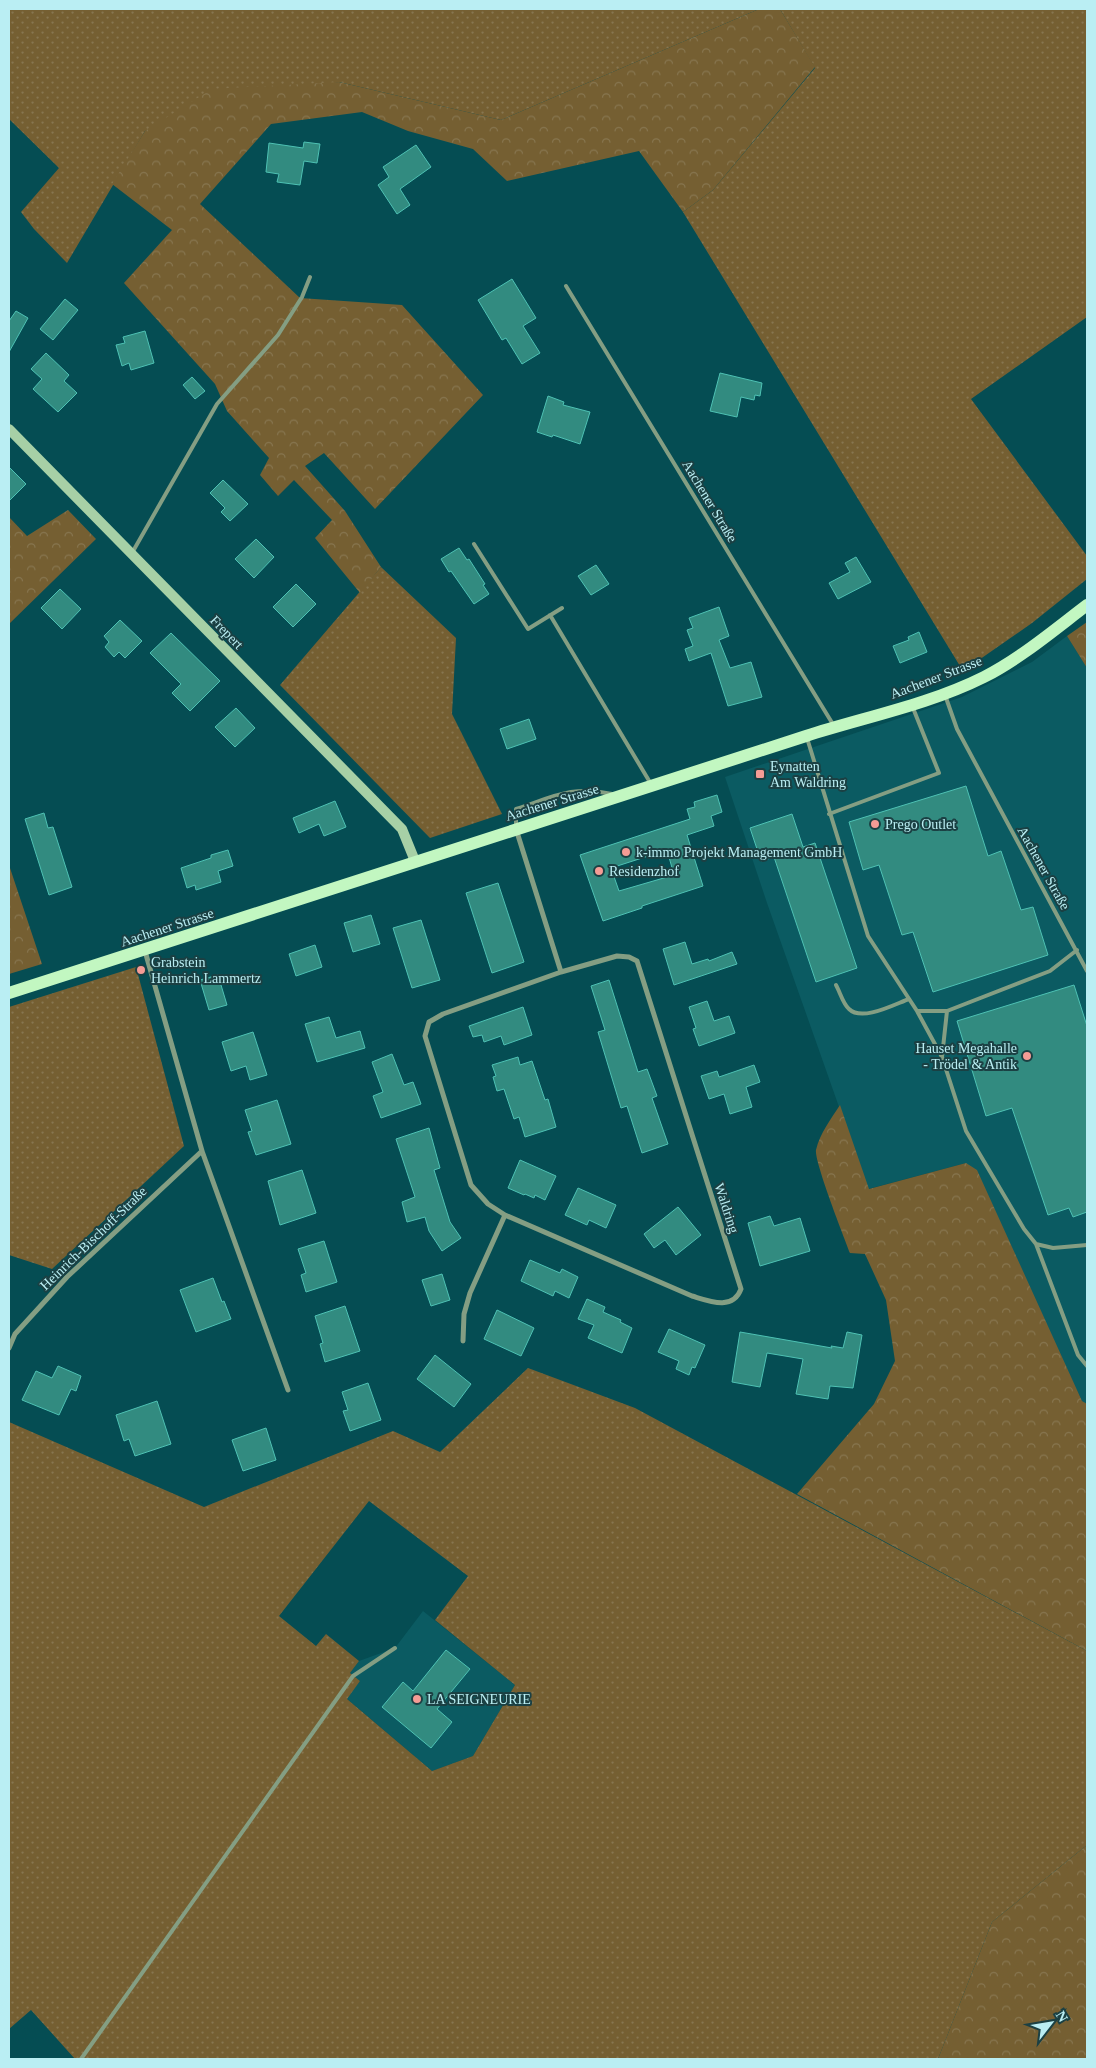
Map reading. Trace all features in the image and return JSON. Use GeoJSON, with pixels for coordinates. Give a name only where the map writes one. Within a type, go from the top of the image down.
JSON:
{"type":"FeatureCollection","features":[{"type":"Feature","properties":{"kind":"main road","name":"Aachener Strasse"},"geometry":{"type":"LineString","coordinates":[[9,993],[415,861],[944,693],[983,677],[1018,657],[1087,605]]}},
{"type":"Feature","properties":{"kind":"street","name":"Frepert"},"geometry":{"type":"LineString","coordinates":[[9,429],[402,829],[415,861]]}},
{"type":"Feature","properties":{"kind":"street"},"geometry":{"type":"LineString","coordinates":[[516,829],[561,972]]}},
{"type":"Feature","properties":{"kind":"street"},"geometry":{"type":"LineString","coordinates":[[145,950],[202,1151],[288,1390]]}},
{"type":"Feature","properties":{"kind":"street","name":"Waldring"},"geometry":{"type":"LineString","coordinates":[[617,956],[629,956],[637,961],[741,1289],[738,1297],[718,1303],[692,1296],[505,1215],[488,1204],[471,1185],[425,1036],[430,1022],[442,1014],[561,972],[617,956]]}},
{"type":"Feature","properties":{"kind":"street","name":"Heinrich-Bischoff-Straße"},"geometry":{"type":"LineString","coordinates":[[9,1348],[15,1334],[67,1277],[202,1151]]}},
{"type":"Feature","properties":{"kind":"street"},"geometry":{"type":"LineString","coordinates":[[463,1340],[464,1314],[470,1293],[505,1215]]}},
{"type":"Feature","properties":{"kind":"lane"},"geometry":{"type":"LineString","coordinates":[[132,553],[217,404],[278,335],[302,297],[310,278]]}},
{"type":"Feature","properties":{"kind":"lane","name":"Aachener Straße"},"geometry":{"type":"LineString","coordinates":[[566,286],[835,727]]}},
{"type":"Feature","properties":{"kind":"lane"},"geometry":{"type":"LineString","coordinates":[[474,544],[528,629],[562,608]]}},
{"type":"Feature","properties":{"kind":"lane"},"geometry":{"type":"LineString","coordinates":[[550,615],[652,786]]}},
{"type":"Feature","properties":{"kind":"lane","name":"Aachener Straße"},"geometry":{"type":"LineString","coordinates":[[944,693],[957,730],[1087,970]]}},
{"type":"Feature","properties":{"kind":"lane"},"geometry":{"type":"LineString","coordinates":[[829,814],[939,773],[912,704]]}},
{"type":"Feature","properties":{"kind":"lane"},"geometry":{"type":"LineString","coordinates":[[806,736],[868,936],[917,1011],[942,1057],[966,1130],[1024,1229],[1036,1244],[1078,1355],[1087,1366]]}},
{"type":"Feature","properties":{"kind":"lane"},"geometry":{"type":"LineString","coordinates":[[516,829],[516,809],[570,791],[592,790],[622,796]]}},
{"type":"Feature","properties":{"kind":"lane"},"geometry":{"type":"LineString","coordinates":[[917,1011],[947,1011],[1050,971],[1076,950]]}},
{"type":"Feature","properties":{"kind":"lane"},"geometry":{"type":"LineString","coordinates":[[836,985],[848,1009],[857,1014],[869,1014],[909,999]]}},
{"type":"Feature","properties":{"kind":"lane"},"geometry":{"type":"LineString","coordinates":[[942,1057],[947,1011]]}},
{"type":"Feature","properties":{"kind":"lane"},"geometry":{"type":"LineString","coordinates":[[1036,1244],[1053,1248],[1087,1245]]}},
{"type":"Feature","properties":{"kind":"lane"},"geometry":{"type":"LineString","coordinates":[[81,2059],[353,1676],[395,1648]]}},
{"type":"Feature","properties":{"kind":"shaded area"},"geometry":{"type":"Polygon","coordinates":[[[1067,636],[1087,668],[1087,1404],[1082,1401],[966,1163],[868,1189],[767,903],[725,777],[962,697],[1032,662],[1067,636]]]}},
{"type":"Feature","properties":{"kind":"shaded area"},"geometry":{"type":"Polygon","coordinates":[[[423,1611],[515,1685],[473,1756],[432,1771],[346,1698],[360,1681],[350,1673],[359,1661],[395,1648],[423,1611]]]}},
{"type":"Feature","properties":{"kind":"green space"},"geometry":{"type":"Polygon","coordinates":[[[9,9],[759,9],[501,120],[339,82],[145,131],[67,263],[34,229],[21,212],[59,168],[9,119],[9,9]]]}},
{"type":"Feature","properties":{"kind":"green space"},"geometry":{"type":"Polygon","coordinates":[[[759,9],[780,9],[815,67],[713,190],[683,212],[639,151],[507,181],[473,149],[408,131],[362,112],[271,124],[200,204],[300,298],[402,305],[483,395],[375,509],[324,453],[305,466],[345,511],[381,567],[360,593],[315,538],[332,520],[294,480],[278,496],[260,475],[269,458],[227,411],[215,384],[124,283],[172,230],[112,184],[145,131],[212,89],[339,82],[501,120],[759,9]]]}},
{"type":"Feature","properties":{"kind":"green space"},"geometry":{"type":"Polygon","coordinates":[[[780,9],[1087,9],[1087,317],[971,399],[1087,556],[1087,579],[1032,623],[963,671],[683,212],[713,190],[815,68],[780,9]]]}},
{"type":"Feature","properties":{"kind":"green space"},"geometry":{"type":"Polygon","coordinates":[[[68,510],[96,539],[9,624],[9,517],[27,536],[68,510]]]}},
{"type":"Feature","properties":{"kind":"green space"},"geometry":{"type":"Polygon","coordinates":[[[381,567],[456,638],[452,714],[502,814],[430,838],[280,685],[381,567]]]}},
{"type":"Feature","properties":{"kind":"green space"},"geometry":{"type":"Polygon","coordinates":[[[1087,622],[1087,668],[1067,636],[1087,622]]]}},
{"type":"Feature","properties":{"kind":"green space"},"geometry":{"type":"Polygon","coordinates":[[[9,865],[42,964],[9,974],[9,865]]]}},
{"type":"Feature","properties":{"kind":"green space"},"geometry":{"type":"Polygon","coordinates":[[[136,967],[184,1146],[52,1269],[9,1255],[9,1007],[136,967]]]}},
{"type":"Feature","properties":{"kind":"green space"},"geometry":{"type":"Polygon","coordinates":[[[840,1105],[869,1189],[966,1163],[977,1170],[1082,1401],[1087,1404],[1087,1651],[797,1494],[874,1404],[895,1361],[886,1300],[865,1254],[850,1253],[824,1183],[817,1157],[816,1150],[820,1138],[840,1105]]]}},
{"type":"Feature","properties":{"kind":"green space"},"geometry":{"type":"Polygon","coordinates":[[[528,1368],[635,1408],[1087,1651],[1087,1845],[992,1922],[938,2059],[75,2059],[31,2010],[9,2029],[9,1422],[204,1507],[393,1431],[440,1452],[528,1368]],[[369,1501],[279,1616],[316,1646],[326,1634],[359,1661],[350,1673],[360,1681],[347,1699],[432,1771],[473,1756],[515,1685],[435,1620],[468,1576],[369,1501]]]}},
{"type":"Feature","properties":{"kind":"green space"},"geometry":{"type":"Polygon","coordinates":[[[1087,1845],[1087,2059],[938,2059],[992,1922],[1087,1845]]]}},
{"type":"Feature","properties":{"kind":"building"},"geometry":{"type":"Polygon","coordinates":[[[304,142],[320,144],[317,163],[304,161],[300,185],[277,182],[279,174],[266,172],[269,143],[303,148],[304,142]]]}},
{"type":"Feature","properties":{"kind":"building"},"geometry":{"type":"Polygon","coordinates":[[[416,145],[431,167],[400,189],[410,205],[397,214],[378,185],[389,177],[383,167],[416,145]]]}},
{"type":"Feature","properties":{"kind":"building"},"geometry":{"type":"Polygon","coordinates":[[[512,279],[536,318],[523,326],[540,353],[522,364],[506,338],[502,340],[478,300],[512,279]]]}},
{"type":"Feature","properties":{"kind":"building"},"geometry":{"type":"Polygon","coordinates":[[[65,299],[78,310],[53,340],[40,329],[65,299]]]}},
{"type":"Feature","properties":{"kind":"building"},"geometry":{"type":"Polygon","coordinates":[[[16,311],[28,318],[9,352],[9,321],[16,311]]]}},
{"type":"Feature","properties":{"kind":"building"},"geometry":{"type":"Polygon","coordinates":[[[145,331],[154,363],[131,370],[129,363],[122,366],[116,345],[125,343],[123,337],[145,331]]]}},
{"type":"Feature","properties":{"kind":"building"},"geometry":{"type":"Polygon","coordinates":[[[46,353],[69,375],[64,381],[77,393],[58,412],[33,389],[42,379],[31,369],[46,353]]]}},
{"type":"Feature","properties":{"kind":"building"},"geometry":{"type":"Polygon","coordinates":[[[720,373],[762,383],[760,396],[755,395],[754,400],[741,397],[737,417],[710,411],[720,373]]]}},
{"type":"Feature","properties":{"kind":"building"},"geometry":{"type":"Polygon","coordinates":[[[192,377],[205,391],[195,399],[183,385],[192,377]]]}},
{"type":"Feature","properties":{"kind":"building"},"geometry":{"type":"Polygon","coordinates":[[[548,396],[564,402],[563,405],[590,412],[580,444],[537,432],[548,396]]]}},
{"type":"Feature","properties":{"kind":"building"},"geometry":{"type":"Polygon","coordinates":[[[9,467],[26,484],[9,501],[9,467]]]}},
{"type":"Feature","properties":{"kind":"building"},"geometry":{"type":"Polygon","coordinates":[[[223,480],[248,504],[230,521],[221,512],[225,508],[210,493],[223,480]]]}},
{"type":"Feature","properties":{"kind":"building"},"geometry":{"type":"Polygon","coordinates":[[[256,539],[274,557],[254,578],[235,559],[256,539]]]}},
{"type":"Feature","properties":{"kind":"building"},"geometry":{"type":"Polygon","coordinates":[[[459,548],[467,560],[469,559],[489,594],[474,604],[441,559],[459,548]]]}},
{"type":"Feature","properties":{"kind":"building"},"geometry":{"type":"Polygon","coordinates":[[[856,557],[871,582],[838,599],[829,583],[850,572],[845,563],[856,557]]]}},
{"type":"Feature","properties":{"kind":"building"},"geometry":{"type":"Polygon","coordinates":[[[596,565],[609,584],[591,595],[578,576],[596,565]]]}},
{"type":"Feature","properties":{"kind":"building"},"geometry":{"type":"Polygon","coordinates":[[[296,584],[316,604],[293,627],[273,607],[296,584]]]}},
{"type":"Feature","properties":{"kind":"building"},"geometry":{"type":"Polygon","coordinates":[[[60,589],[81,609],[62,629],[41,608],[60,589]]]}},
{"type":"Feature","properties":{"kind":"building"},"geometry":{"type":"Polygon","coordinates":[[[719,607],[729,636],[719,640],[730,668],[751,662],[762,697],[728,706],[711,653],[689,661],[685,649],[693,646],[687,630],[693,628],[689,618],[719,607]]]}},
{"type":"Feature","properties":{"kind":"building"},"geometry":{"type":"Polygon","coordinates":[[[120,620],[142,641],[125,658],[119,652],[114,657],[105,647],[109,642],[104,636],[120,620]]]}},
{"type":"Feature","properties":{"kind":"building"},"geometry":{"type":"Polygon","coordinates":[[[919,632],[927,652],[900,663],[893,646],[909,640],[908,637],[919,632]]]}},
{"type":"Feature","properties":{"kind":"building"},"geometry":{"type":"Polygon","coordinates":[[[171,633],[220,681],[190,711],[172,693],[181,684],[150,653],[171,633]]]}},
{"type":"Feature","properties":{"kind":"building"},"geometry":{"type":"Polygon","coordinates":[[[236,708],[255,728],[235,747],[215,727],[236,708]]]}},
{"type":"Feature","properties":{"kind":"building"},"geometry":{"type":"Polygon","coordinates":[[[529,719],[536,739],[507,749],[500,729],[529,719]]]}},
{"type":"Feature","properties":{"kind":"building"},"geometry":{"type":"Polygon","coordinates":[[[966,786],[988,856],[1001,851],[1021,910],[1033,907],[1048,955],[933,992],[913,932],[902,935],[879,865],[863,870],[849,822],[966,786]]]}},
{"type":"Feature","properties":{"kind":"building","name":"Residenzhof"},"geometry":{"type":"Polygon","coordinates":[[[717,795],[722,812],[711,816],[714,826],[687,835],[703,886],[603,921],[580,855],[690,819],[687,809],[695,807],[694,802],[717,795]],[[667,850],[611,868],[619,891],[674,875],[667,850]]]}},
{"type":"Feature","properties":{"kind":"building"},"geometry":{"type":"Polygon","coordinates":[[[335,801],[346,827],[324,836],[319,824],[299,833],[293,818],[335,801]]]}},
{"type":"Feature","properties":{"kind":"building"},"geometry":{"type":"Polygon","coordinates":[[[44,813],[48,828],[53,827],[72,887],[49,895],[25,819],[44,813]]]}},
{"type":"Feature","properties":{"kind":"building"},"geometry":{"type":"Polygon","coordinates":[[[792,814],[803,847],[815,843],[857,968],[816,982],[774,857],[761,861],[750,828],[792,814]]]}},
{"type":"Feature","properties":{"kind":"building"},"geometry":{"type":"Polygon","coordinates":[[[228,850],[233,866],[218,871],[221,882],[196,890],[195,885],[187,888],[181,868],[228,850]]]}},
{"type":"Feature","properties":{"kind":"building"},"geometry":{"type":"Polygon","coordinates":[[[498,883],[524,962],[492,973],[466,893],[498,883]]]}},
{"type":"Feature","properties":{"kind":"building"},"geometry":{"type":"Polygon","coordinates":[[[371,915],[380,944],[353,952],[344,923],[371,915]]]}},
{"type":"Feature","properties":{"kind":"building"},"geometry":{"type":"Polygon","coordinates":[[[421,920],[440,980],[412,988],[393,928],[421,920]]]}},
{"type":"Feature","properties":{"kind":"building"},"geometry":{"type":"Polygon","coordinates":[[[685,942],[692,964],[708,959],[709,961],[732,952],[737,964],[674,985],[663,949],[685,942]]]}},
{"type":"Feature","properties":{"kind":"building"},"geometry":{"type":"Polygon","coordinates":[[[315,945],[322,967],[296,976],[289,954],[315,945]]]}},
{"type":"Feature","properties":{"kind":"building"},"geometry":{"type":"Polygon","coordinates":[[[218,975],[227,1005],[209,1010],[200,980],[218,975]]]}},
{"type":"Feature","properties":{"kind":"building"},"geometry":{"type":"Polygon","coordinates":[[[609,980],[638,1072],[647,1069],[657,1096],[652,1098],[668,1144],[642,1153],[627,1106],[621,1108],[598,1032],[605,1030],[591,986],[609,980]]]}},
{"type":"Feature","properties":{"kind":"building","name":"Hauset Megahalle - Trödel & Antik"},"geometry":{"type":"Polygon","coordinates":[[[1074,985],[1087,1026],[1087,1212],[1073,1217],[1069,1208],[1048,1215],[1012,1108],[986,1116],[957,1021],[1074,985]]]}},
{"type":"Feature","properties":{"kind":"building"},"geometry":{"type":"Polygon","coordinates":[[[707,1001],[714,1021],[729,1016],[735,1033],[699,1046],[693,1029],[696,1028],[689,1007],[707,1001]]]}},
{"type":"Feature","properties":{"kind":"building"},"geometry":{"type":"Polygon","coordinates":[[[523,1007],[532,1035],[504,1045],[501,1036],[484,1042],[482,1035],[473,1037],[469,1026],[523,1007]]]}},
{"type":"Feature","properties":{"kind":"building"},"geometry":{"type":"Polygon","coordinates":[[[329,1017],[336,1038],[360,1031],[365,1048],[317,1062],[305,1024],[329,1017]]]}},
{"type":"Feature","properties":{"kind":"building"},"geometry":{"type":"Polygon","coordinates":[[[253,1032],[267,1075],[250,1080],[246,1066],[231,1071],[222,1042],[253,1032]]]}},
{"type":"Feature","properties":{"kind":"building"},"geometry":{"type":"Polygon","coordinates":[[[392,1054],[404,1085],[413,1082],[421,1104],[381,1118],[373,1096],[383,1092],[372,1062],[392,1054]]]}},
{"type":"Feature","properties":{"kind":"building"},"geometry":{"type":"Polygon","coordinates":[[[518,1057],[520,1065],[532,1061],[545,1100],[548,1099],[556,1127],[525,1137],[519,1117],[514,1119],[504,1089],[497,1091],[493,1077],[496,1076],[492,1065],[518,1057]]]}},
{"type":"Feature","properties":{"kind":"building"},"geometry":{"type":"Polygon","coordinates":[[[754,1065],[760,1082],[746,1087],[752,1107],[730,1114],[724,1094],[709,1099],[701,1076],[717,1071],[719,1077],[754,1065]]]}},
{"type":"Feature","properties":{"kind":"building"},"geometry":{"type":"Polygon","coordinates":[[[277,1100],[291,1144],[256,1155],[248,1132],[252,1131],[245,1110],[277,1100]]]}},
{"type":"Feature","properties":{"kind":"building"},"geometry":{"type":"Polygon","coordinates":[[[429,1128],[440,1168],[434,1170],[450,1222],[461,1238],[442,1251],[429,1231],[425,1217],[407,1222],[402,1202],[415,1197],[396,1139],[429,1128]]]}},
{"type":"Feature","properties":{"kind":"building"},"geometry":{"type":"Polygon","coordinates":[[[520,1160],[556,1176],[545,1200],[535,1195],[534,1198],[524,1195],[508,1188],[520,1160]]]}},
{"type":"Feature","properties":{"kind":"building"},"geometry":{"type":"Polygon","coordinates":[[[302,1170],[316,1213],[280,1225],[268,1181],[302,1170]]]}},
{"type":"Feature","properties":{"kind":"building"},"geometry":{"type":"Polygon","coordinates":[[[578,1188],[616,1205],[606,1228],[589,1220],[587,1225],[565,1215],[578,1188]]]}},
{"type":"Feature","properties":{"kind":"building"},"geometry":{"type":"Polygon","coordinates":[[[678,1207],[701,1235],[676,1255],[665,1240],[654,1248],[644,1234],[678,1207]]]}},
{"type":"Feature","properties":{"kind":"building"},"geometry":{"type":"Polygon","coordinates":[[[770,1216],[774,1226],[800,1218],[810,1251],[760,1266],[748,1223],[770,1216]]]}},
{"type":"Feature","properties":{"kind":"building"},"geometry":{"type":"Polygon","coordinates":[[[324,1241],[337,1282],[306,1292],[301,1275],[306,1273],[298,1249],[324,1241]]]}},
{"type":"Feature","properties":{"kind":"building"},"geometry":{"type":"Polygon","coordinates":[[[530,1260],[560,1273],[562,1269],[578,1277],[569,1298],[555,1291],[553,1296],[521,1281],[530,1260]]]}},
{"type":"Feature","properties":{"kind":"building"},"geometry":{"type":"Polygon","coordinates":[[[442,1274],[450,1300],[431,1306],[422,1280],[442,1274]]]}},
{"type":"Feature","properties":{"kind":"building"},"geometry":{"type":"Polygon","coordinates":[[[213,1278],[231,1319],[196,1332],[180,1290],[213,1278]]]}},
{"type":"Feature","properties":{"kind":"building"},"geometry":{"type":"Polygon","coordinates":[[[587,1299],[605,1307],[603,1312],[621,1320],[620,1322],[632,1328],[622,1353],[588,1338],[594,1325],[578,1319],[587,1299]]]}},
{"type":"Feature","properties":{"kind":"building"},"geometry":{"type":"Polygon","coordinates":[[[345,1306],[360,1351],[325,1362],[320,1344],[323,1343],[315,1316],[345,1306]]]}},
{"type":"Feature","properties":{"kind":"building"},"geometry":{"type":"Polygon","coordinates":[[[497,1310],[534,1328],[521,1356],[484,1339],[497,1310]]]}},
{"type":"Feature","properties":{"kind":"building"},"geometry":{"type":"Polygon","coordinates":[[[669,1329],[705,1345],[695,1368],[692,1367],[689,1375],[676,1369],[679,1361],[658,1352],[669,1329]]]}},
{"type":"Feature","properties":{"kind":"building"},"geometry":{"type":"Polygon","coordinates":[[[740,1332],[832,1348],[831,1346],[843,1348],[847,1332],[862,1335],[853,1388],[830,1386],[828,1399],[796,1394],[803,1359],[767,1353],[760,1387],[732,1382],[740,1332]]]}},
{"type":"Feature","properties":{"kind":"building"},"geometry":{"type":"Polygon","coordinates":[[[435,1355],[471,1384],[454,1407],[417,1379],[435,1355]]]}},
{"type":"Feature","properties":{"kind":"building"},"geometry":{"type":"Polygon","coordinates":[[[58,1366],[81,1376],[76,1391],[71,1389],[59,1415],[22,1400],[36,1371],[52,1378],[58,1366]]]}},
{"type":"Feature","properties":{"kind":"building"},"geometry":{"type":"Polygon","coordinates":[[[368,1383],[381,1420],[350,1431],[343,1411],[348,1410],[342,1392],[368,1383]]]}},
{"type":"Feature","properties":{"kind":"building"},"geometry":{"type":"Polygon","coordinates":[[[157,1401],[171,1444],[135,1456],[129,1439],[124,1441],[116,1415],[157,1401]]]}},
{"type":"Feature","properties":{"kind":"building"},"geometry":{"type":"Polygon","coordinates":[[[266,1428],[276,1460],[243,1471],[232,1440],[266,1428]]]}},
{"type":"Feature","properties":{"kind":"building","name":"LA SEIGNEURIE"},"geometry":{"type":"Polygon","coordinates":[[[446,1650],[470,1669],[437,1709],[452,1722],[431,1748],[382,1707],[403,1682],[413,1691],[446,1650]]]}},
{"type":"Feature","properties":{"kind":"place","name":"Eynatten Am Waldring"},"geometry":{"type":"Point","coordinates":[760,774]}},
{"type":"Feature","properties":{"kind":"place","name":"Prego Outlet"},"geometry":{"type":"Point","coordinates":[875,824]}},
{"type":"Feature","properties":{"kind":"place","name":"k-immo Projekt Management GmbH"},"geometry":{"type":"Point","coordinates":[626,852]}},
{"type":"Feature","properties":{"kind":"place","name":"Residenzhof"},"geometry":{"type":"Point","coordinates":[599,871]}},
{"type":"Feature","properties":{"kind":"place","name":"Grabstein Heinrich Lammertz"},"geometry":{"type":"Point","coordinates":[141,970]}},
{"type":"Feature","properties":{"kind":"place","name":"Hauset Megahalle - Trödel & Antik"},"geometry":{"type":"Point","coordinates":[1027,1056]}},
{"type":"Feature","properties":{"kind":"place","name":"LA SEIGNEURIE"},"geometry":{"type":"Point","coordinates":[417,1699]}}]}
